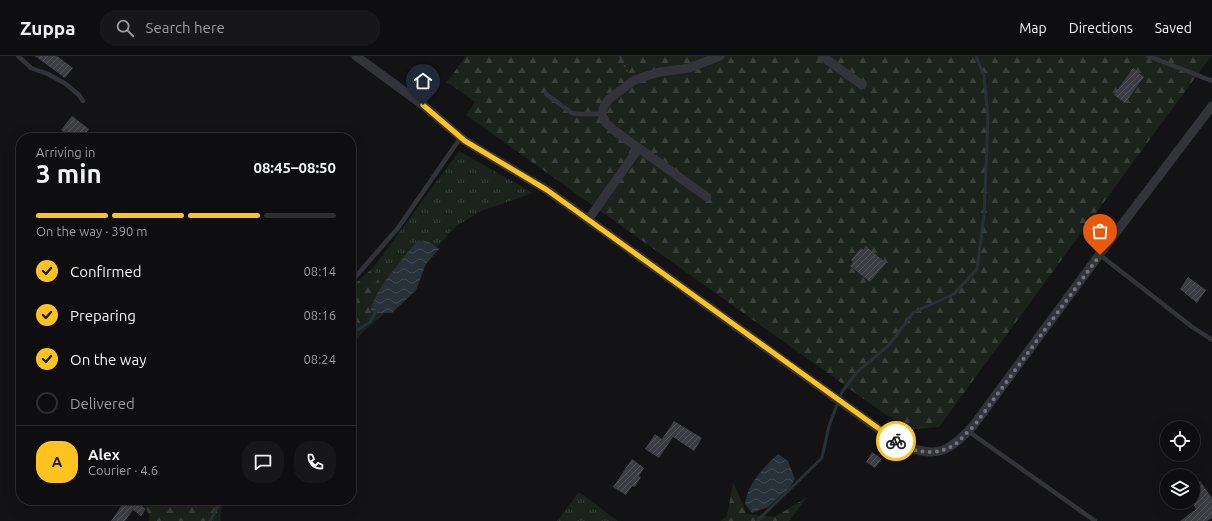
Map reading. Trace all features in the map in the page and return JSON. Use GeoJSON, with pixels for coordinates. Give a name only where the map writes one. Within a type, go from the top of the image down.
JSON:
{"type":"FeatureCollection","features":[{"type":"Feature","properties":{"kind":"street"},"geometry":{"type":"LineString","coordinates":[[707,197],[638,149],[615,131],[606,123],[602,114],[604,106],[610,99],[633,81],[660,72],[689,68],[720,56]]}},
{"type":"Feature","properties":{"kind":"street"},"geometry":{"type":"LineString","coordinates":[[359,57],[423,105],[461,137],[478,149],[547,190],[898,443],[915,450],[931,453],[957,443],[968,431],[1212,106]]}},
{"type":"Feature","properties":{"kind":"street"},"geometry":{"type":"LineString","coordinates":[[826,57],[862,85]]}},
{"type":"Feature","properties":{"kind":"street"},"geometry":{"type":"LineString","coordinates":[[588,220],[638,149]]}},
{"type":"Feature","properties":{"kind":"lane"},"geometry":{"type":"LineString","coordinates":[[18,56],[31,68],[48,74],[66,84],[79,95],[83,101]]}},
{"type":"Feature","properties":{"kind":"lane"},"geometry":{"type":"LineString","coordinates":[[1148,56],[1212,81]]}},
{"type":"Feature","properties":{"kind":"lane"},"geometry":{"type":"LineString","coordinates":[[546,94],[572,113],[602,114]]}},
{"type":"Feature","properties":{"kind":"lane"},"geometry":{"type":"LineString","coordinates":[[356,276],[398,228],[461,137]]}},
{"type":"Feature","properties":{"kind":"lane"},"geometry":{"type":"LineString","coordinates":[[1100,255],[1191,326],[1212,340]]}},
{"type":"Feature","properties":{"kind":"lane"},"geometry":{"type":"LineString","coordinates":[[968,431],[1095,521]]}},
{"type":"Feature","properties":{"kind":"path"},"geometry":{"type":"LineString","coordinates":[[620,56],[633,81]]}},
{"type":"Feature","properties":{"kind":"green space"},"geometry":{"type":"Polygon","coordinates":[[[466,56],[1211,56],[939,427],[914,429],[889,417],[466,115],[475,102],[447,82],[466,56]]]}},
{"type":"Feature","properties":{"kind":"green space"},"geometry":{"type":"Polygon","coordinates":[[[459,151],[533,193],[481,211],[455,227],[437,247],[428,241],[418,240],[382,288],[373,268],[459,151]]]}},
{"type":"Feature","properties":{"kind":"green space"},"geometry":{"type":"Polygon","coordinates":[[[373,268],[391,308],[367,328],[356,340],[356,283],[373,268]]]}},
{"type":"Feature","properties":{"kind":"green space"},"geometry":{"type":"Polygon","coordinates":[[[733,482],[747,514],[775,517],[807,497],[789,521],[720,521],[727,516],[733,482]]]}},
{"type":"Feature","properties":{"kind":"green space"},"geometry":{"type":"Polygon","coordinates":[[[579,492],[618,521],[557,521],[579,492]]]}},
{"type":"Feature","properties":{"kind":"green space"},"geometry":{"type":"Polygon","coordinates":[[[144,505],[223,505],[220,515],[221,521],[149,521],[150,517],[144,505]]]}},
{"type":"Feature","properties":{"kind":"water"},"geometry":{"type":"Polygon","coordinates":[[[418,240],[428,241],[439,249],[426,264],[416,290],[392,313],[375,313],[371,311],[377,295],[383,285],[418,240]]]}},
{"type":"Feature","properties":{"kind":"water"},"geometry":{"type":"Polygon","coordinates":[[[778,454],[788,461],[795,479],[790,487],[768,507],[752,513],[745,504],[746,497],[752,483],[761,471],[778,454]]]}},
{"type":"Feature","properties":{"kind":"building"},"geometry":{"type":"Polygon","coordinates":[[[35,56],[57,56],[73,68],[65,78],[35,56]]]}},
{"type":"Feature","properties":{"kind":"building"},"geometry":{"type":"Polygon","coordinates":[[[1133,68],[1144,77],[1125,103],[1114,95],[1133,68]]]}},
{"type":"Feature","properties":{"kind":"building"},"geometry":{"type":"Polygon","coordinates":[[[72,116],[89,129],[86,133],[65,133],[61,130],[72,116]]]}},
{"type":"Feature","properties":{"kind":"building"},"geometry":{"type":"Polygon","coordinates":[[[866,246],[886,263],[870,282],[850,266],[853,262],[851,260],[861,248],[863,250],[866,246]]]}},
{"type":"Feature","properties":{"kind":"building"},"geometry":{"type":"Polygon","coordinates":[[[1188,277],[1206,290],[1197,303],[1180,289],[1188,277]]]}},
{"type":"Feature","properties":{"kind":"building"},"geometry":{"type":"Polygon","coordinates":[[[674,421],[702,438],[694,451],[673,437],[659,458],[645,449],[655,434],[662,439],[674,421]]]}},
{"type":"Feature","properties":{"kind":"building"},"geometry":{"type":"Polygon","coordinates":[[[872,452],[882,459],[875,468],[866,462],[872,452]]]}},
{"type":"Feature","properties":{"kind":"building"},"geometry":{"type":"Polygon","coordinates":[[[632,459],[644,468],[635,487],[632,486],[626,495],[613,487],[632,459]]]}},
{"type":"Feature","properties":{"kind":"building"},"geometry":{"type":"Polygon","coordinates":[[[1200,481],[1212,498],[1212,518],[1207,521],[1180,521],[1196,509],[1200,509],[1200,481]]]}},
{"type":"Feature","properties":{"kind":"building"},"geometry":{"type":"Polygon","coordinates":[[[120,505],[141,505],[146,509],[141,516],[133,510],[125,521],[111,521],[121,506],[120,505]]]}},
{"type":"Feature","properties":{"kind":"waterway"},"geometry":{"type":"LineString","coordinates":[[758,521],[822,458],[829,426],[842,392],[857,372],[888,346],[914,312],[954,294],[977,269],[984,216],[988,117],[984,76],[976,56]]}},
{"type":"Feature","properties":{"kind":"waterway"},"geometry":{"type":"LineString","coordinates":[[356,331],[370,322],[377,310]]}},
{"type":"Feature","properties":{"kind":"waterway"},"geometry":{"type":"LineString","coordinates":[[210,521],[218,505]]}},
{"type":"Feature","properties":{"kind":"way so far"},"geometry":{"type":"LineString","coordinates":[[896,441],[915,450],[931,453],[957,443],[974,426],[1100,255]]}},
{"type":"Feature","properties":{"kind":"route"},"geometry":{"type":"LineString","coordinates":[[423,105],[465,141],[547,190],[896,441]]}}]}
